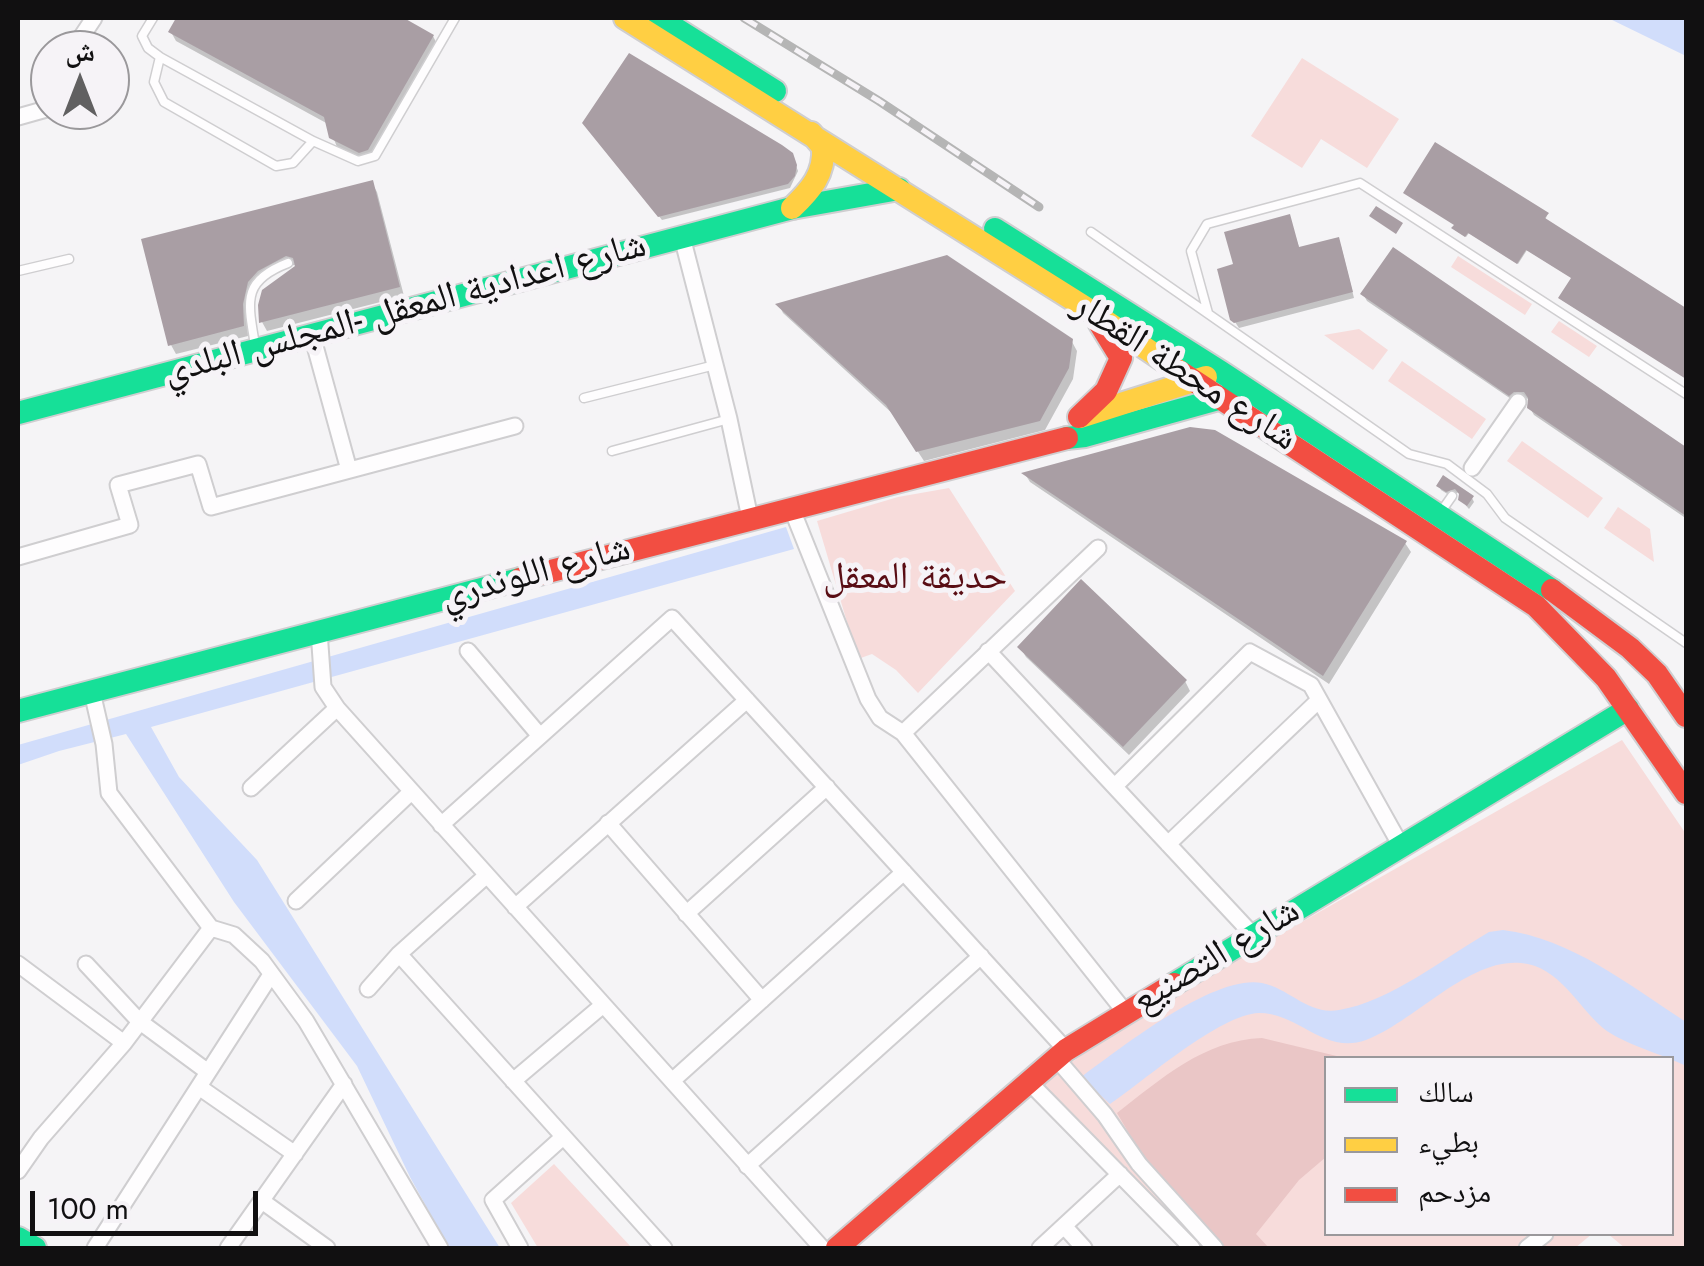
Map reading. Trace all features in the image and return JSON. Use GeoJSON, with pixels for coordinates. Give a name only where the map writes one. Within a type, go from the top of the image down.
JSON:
{"type":"FeatureCollection","features":[{"type":"Feature","properties":{"kind":"main road","name":"شارع محطة القطار"},"geometry":{"type":"LineString","coordinates":[[625,18],[1092,311],[1222,400],[1366,480],[1445,506],[1630,648],[1657,674],[1686,716]]}},
{"type":"Feature","properties":{"kind":"main road","name":"شارع محطة القطار"},"geometry":{"type":"LineString","coordinates":[[659,18],[1221,372],[1536,606],[1606,678],[1679,774],[1686,793]]}},
{"type":"Feature","properties":{"kind":"main road"},"geometry":{"type":"LineString","coordinates":[[792,208],[812,190],[823,170],[823,147],[811,134]]}},
{"type":"Feature","properties":{"kind":"main road","name":"شارع اعدادية المعقل -المجلس البلدي"},"geometry":{"type":"LineString","coordinates":[[18,413],[792,208],[900,189]]}},
{"type":"Feature","properties":{"kind":"main road"},"geometry":{"type":"LineString","coordinates":[[1054,439],[1106,394],[1116,379],[1121,358],[1092,311]]}},
{"type":"Feature","properties":{"kind":"main road"},"geometry":{"type":"LineString","coordinates":[[1079,417],[1221,372]]}},
{"type":"Feature","properties":{"kind":"main road","name":"شارع اللوندري"},"geometry":{"type":"LineString","coordinates":[[18,711],[319,642],[750,518],[1054,439],[1085,436],[1247,390]]}},
{"type":"Feature","properties":{"kind":"main road"},"geometry":{"type":"LineString","coordinates":[[1606,678],[1611,652],[1620,647],[1630,648]]}},
{"type":"Feature","properties":{"kind":"main road","name":"شارع التصنيع"},"geometry":{"type":"LineString","coordinates":[[837,1247],[1062,1054],[1628,709]]}},
{"type":"Feature","properties":{"kind":"main road"},"geometry":{"type":"LineString","coordinates":[[18,1238],[35,1248]]}},
{"type":"Feature","properties":{"kind":"street"},"geometry":{"type":"LineString","coordinates":[[682,237],[730,419],[750,518]]}},
{"type":"Feature","properties":{"kind":"street"},"geometry":{"type":"LineString","coordinates":[[312,335],[350,470]]}},
{"type":"Feature","properties":{"kind":"street"},"geometry":{"type":"LineString","coordinates":[[1469,472],[1518,402]]}},
{"type":"Feature","properties":{"kind":"street"},"geometry":{"type":"LineString","coordinates":[[18,557],[130,525],[118,485],[198,464],[210,507],[514,426]]}},
{"type":"Feature","properties":{"kind":"street"},"geometry":{"type":"LineString","coordinates":[[792,507],[868,698],[880,718],[903,733],[1126,1012]]}},
{"type":"Feature","properties":{"kind":"street"},"geometry":{"type":"LineString","coordinates":[[903,733],[1098,548]]}},
{"type":"Feature","properties":{"kind":"street"},"geometry":{"type":"LineString","coordinates":[[441,825],[672,618],[981,956],[1062,1054],[1139,1164],[1215,1248]]}},
{"type":"Feature","properties":{"kind":"street"},"geometry":{"type":"LineString","coordinates":[[319,642],[324,687],[337,708],[748,1166],[837,1247]]}},
{"type":"Feature","properties":{"kind":"street"},"geometry":{"type":"LineString","coordinates":[[468,651],[540,736]]}},
{"type":"Feature","properties":{"kind":"street"},"geometry":{"type":"LineString","coordinates":[[988,651],[1253,935]]}},
{"type":"Feature","properties":{"kind":"street"},"geometry":{"type":"LineString","coordinates":[[1114,786],[1250,652],[1311,686],[1401,846]]}},
{"type":"Feature","properties":{"kind":"street"},"geometry":{"type":"LineString","coordinates":[[92,692],[110,792],[211,928],[234,935],[262,961],[306,1022],[440,1248]]}},
{"type":"Feature","properties":{"kind":"street"},"geometry":{"type":"LineString","coordinates":[[515,907],[747,700]]}},
{"type":"Feature","properties":{"kind":"street"},"geometry":{"type":"LineString","coordinates":[[1168,844],[1319,700]]}},
{"type":"Feature","properties":{"kind":"street"},"geometry":{"type":"LineString","coordinates":[[251,788],[337,708]]}},
{"type":"Feature","properties":{"kind":"street"},"geometry":{"type":"LineString","coordinates":[[686,914],[826,787]]}},
{"type":"Feature","properties":{"kind":"street"},"geometry":{"type":"LineString","coordinates":[[296,901],[412,792]]}},
{"type":"Feature","properties":{"kind":"street"},"geometry":{"type":"LineString","coordinates":[[608,824],[762,1000]]}},
{"type":"Feature","properties":{"kind":"street"},"geometry":{"type":"LineString","coordinates":[[672,1081],[904,872]]}},
{"type":"Feature","properties":{"kind":"street"},"geometry":{"type":"LineString","coordinates":[[368,989],[398,954],[487,876]]}},
{"type":"Feature","properties":{"kind":"street"},"geometry":{"type":"LineString","coordinates":[[18,1172],[41,1138],[124,1043],[211,928]]}},
{"type":"Feature","properties":{"kind":"street"},"geometry":{"type":"LineString","coordinates":[[398,954],[664,1248]]}},
{"type":"Feature","properties":{"kind":"street"},"geometry":{"type":"LineString","coordinates":[[748,1166],[981,956]]}},
{"type":"Feature","properties":{"kind":"street"},"geometry":{"type":"LineString","coordinates":[[18,964],[124,1043]]}},
{"type":"Feature","properties":{"kind":"street"},"geometry":{"type":"LineString","coordinates":[[86,964],[139,1021],[208,1072]]}},
{"type":"Feature","properties":{"kind":"street"},"geometry":{"type":"LineString","coordinates":[[95,1248],[270,976]]}},
{"type":"Feature","properties":{"kind":"street"},"geometry":{"type":"LineString","coordinates":[[513,1081],[603,1005]]}},
{"type":"Feature","properties":{"kind":"street"},"geometry":{"type":"LineString","coordinates":[[1029,1082],[1192,1248]]}},
{"type":"Feature","properties":{"kind":"street"},"geometry":{"type":"LineString","coordinates":[[228,1248],[344,1084]]}},
{"type":"Feature","properties":{"kind":"street"},"geometry":{"type":"LineString","coordinates":[[199,1087],[295,1154]]}},
{"type":"Feature","properties":{"kind":"street"},"geometry":{"type":"LineString","coordinates":[[520,1248],[492,1200],[563,1137]]}},
{"type":"Feature","properties":{"kind":"street"},"geometry":{"type":"LineString","coordinates":[[1040,1248],[1120,1174]]}},
{"type":"Feature","properties":{"kind":"street"},"geometry":{"type":"LineString","coordinates":[[262,1200],[327,1248]]}},
{"type":"Feature","properties":{"kind":"street"},"geometry":{"type":"LineString","coordinates":[[1064,1226],[1084,1248]]}},
{"type":"Feature","properties":{"kind":"lane"},"geometry":{"type":"LineString","coordinates":[[153,18],[142,36],[148,48],[160,57],[313,141],[358,160],[375,156],[453,20],[442,18]]}},
{"type":"Feature","properties":{"kind":"lane"},"geometry":{"type":"LineString","coordinates":[[160,57],[154,82],[164,102],[276,166],[293,163],[313,141]]}},
{"type":"Feature","properties":{"kind":"lane"},"geometry":{"type":"LineString","coordinates":[[1208,314],[1190,251],[1207,224],[1360,183],[1686,394]]}},
{"type":"Feature","properties":{"kind":"lane"},"geometry":{"type":"LineString","coordinates":[[1090,232],[1410,454],[1469,472],[1505,518],[1686,642]]}},
{"type":"Feature","properties":{"kind":"lane"},"geometry":{"type":"LineString","coordinates":[[18,270],[69,259]]}},
{"type":"Feature","properties":{"kind":"lane"},"geometry":{"type":"LineString","coordinates":[[256,350],[248,303],[254,284],[266,272],[288,264]]}},
{"type":"Feature","properties":{"kind":"lane"},"geometry":{"type":"LineString","coordinates":[[584,398],[715,365]]}},
{"type":"Feature","properties":{"kind":"lane"},"geometry":{"type":"LineString","coordinates":[[612,451],[730,419]]}},
{"type":"Feature","properties":{"kind":"lane"},"geometry":{"type":"LineString","coordinates":[[1459,486],[1469,472]]}},
{"type":"Feature","properties":{"kind":"green space"},"geometry":{"type":"Polygon","coordinates":[[[1302,58],[1399,119],[1367,168],[1321,139],[1302,168],[1251,136],[1302,58]]]}},
{"type":"Feature","properties":{"kind":"green space"},"geometry":{"type":"Polygon","coordinates":[[[1458,256],[1532,304],[1525,315],[1451,267],[1458,256]]]}},
{"type":"Feature","properties":{"kind":"green space"},"geometry":{"type":"Polygon","coordinates":[[[1559,321],[1597,346],[1589,357],[1551,332],[1559,321]]]}},
{"type":"Feature","properties":{"kind":"green space"},"geometry":{"type":"Polygon","coordinates":[[[1359,329],[1388,350],[1373,370],[1324,335],[1359,329]]]}},
{"type":"Feature","properties":{"kind":"green space"},"geometry":{"type":"Polygon","coordinates":[[[1402,361],[1486,419],[1472,439],[1388,381],[1402,361]]]}},
{"type":"Feature","properties":{"kind":"green space"},"geometry":{"type":"Polygon","coordinates":[[[1522,441],[1603,498],[1588,518],[1507,461],[1522,441]]]}},
{"type":"Feature","properties":{"kind":"green space","name":"حديقة المعقل"},"geometry":{"type":"Polygon","coordinates":[[[949,488],[1015,591],[918,693],[896,670],[872,654],[858,659],[817,521],[898,497],[949,488]]]}},
{"type":"Feature","properties":{"kind":"green space"},"geometry":{"type":"Polygon","coordinates":[[[1618,507],[1650,529],[1654,562],[1604,528],[1618,507]]]}},
{"type":"Feature","properties":{"kind":"green space"},"geometry":{"type":"Polygon","coordinates":[[[1622,740],[1686,834],[1686,1248],[1625,1248],[1610,1236],[1674,1236],[1674,1056],[1324,1056],[1324,1236],[1590,1236],[1575,1248],[1199,1248],[1039,1085],[1145,1011],[1622,740]]]}},
{"type":"Feature","properties":{"kind":"green space"},"geometry":{"type":"Polygon","coordinates":[[[554,1164],[632,1248],[538,1248],[511,1203],[554,1164]]]}},
{"type":"Feature","properties":{"kind":"shaded area"},"geometry":{"type":"Polygon","coordinates":[[[1262,1038],[1337,1056],[1324,1056],[1324,1159],[1299,1180],[1256,1234],[1269,1248],[1225,1248],[1144,1159],[1117,1113],[1184,1064],[1241,1040],[1262,1038]]]}},
{"type":"Feature","properties":{"kind":"water"},"geometry":{"type":"Polygon","coordinates":[[[1608,18],[1686,18],[1686,56],[1608,18]]]}},
{"type":"Feature","properties":{"kind":"water"},"geometry":{"type":"Polygon","coordinates":[[[786,527],[794,549],[151,727],[179,777],[257,860],[500,1248],[449,1248],[357,1066],[234,902],[126,734],[18,765],[18,745],[786,527]]]}},
{"type":"Feature","properties":{"kind":"water"},"geometry":{"type":"Polygon","coordinates":[[[1503,930],[1528,935],[1576,953],[1686,1022],[1686,1066],[1674,1061],[1674,1056],[1661,1056],[1611,1034],[1557,979],[1521,963],[1481,970],[1366,1040],[1337,1042],[1287,1019],[1259,1013],[1243,1016],[1204,1036],[1110,1104],[1081,1077],[1168,1016],[1219,990],[1242,983],[1262,983],[1318,1009],[1339,1010],[1397,988],[1489,932],[1503,930]]]}},
{"type":"Feature","properties":{"kind":"building"},"geometry":{"type":"Polygon","coordinates":[[[176,18],[404,18],[434,35],[368,150],[359,153],[329,138],[324,117],[168,32],[176,18]]]}},
{"type":"Feature","properties":{"kind":"building"},"geometry":{"type":"Polygon","coordinates":[[[629,53],[793,153],[795,176],[788,184],[658,217],[582,123],[629,53]]]}},
{"type":"Feature","properties":{"kind":"building"},"geometry":{"type":"Polygon","coordinates":[[[1435,142],[1549,213],[1545,218],[1686,308],[1686,379],[1558,298],[1571,278],[1526,250],[1517,264],[1468,233],[1465,237],[1451,228],[1454,225],[1403,193],[1435,142]]]}},
{"type":"Feature","properties":{"kind":"building"},"geometry":{"type":"Polygon","coordinates":[[[373,180],[400,287],[259,323],[262,290],[295,266],[293,258],[286,256],[258,271],[248,282],[244,326],[168,346],[141,239],[373,180]]]}},
{"type":"Feature","properties":{"kind":"building"},"geometry":{"type":"Polygon","coordinates":[[[1376,206],[1403,223],[1396,234],[1369,216],[1376,206]]]}},
{"type":"Feature","properties":{"kind":"building"},"geometry":{"type":"Polygon","coordinates":[[[1290,214],[1299,247],[1339,237],[1353,292],[1234,323],[1217,269],[1233,264],[1224,232],[1290,214]]]}},
{"type":"Feature","properties":{"kind":"building"},"geometry":{"type":"Polygon","coordinates":[[[1393,247],[1686,447],[1686,516],[1527,408],[1524,392],[1509,396],[1360,294],[1393,247]]]}},
{"type":"Feature","properties":{"kind":"building"},"geometry":{"type":"Polygon","coordinates":[[[947,255],[1073,339],[1069,368],[1040,421],[916,452],[886,405],[775,304],[947,255]]]}},
{"type":"Feature","properties":{"kind":"building"},"geometry":{"type":"Polygon","coordinates":[[[1190,427],[1215,430],[1407,541],[1323,676],[1021,473],[1190,427]]]}},
{"type":"Feature","properties":{"kind":"building"},"geometry":{"type":"Polygon","coordinates":[[[1443,475],[1474,496],[1467,506],[1458,500],[1455,489],[1446,492],[1436,486],[1443,475]]]}},
{"type":"Feature","properties":{"kind":"building"},"geometry":{"type":"Polygon","coordinates":[[[1081,579],[1187,680],[1123,747],[1017,647],[1081,579]]]}},
{"type":"Feature","properties":{"kind":"railway"},"geometry":{"type":"LineString","coordinates":[[744,18],[1039,207]]}},
{"type":"Feature","properties":{"kind":"traffic: fast"},"geometry":{"type":"LineString","coordinates":[[659,18],[775,91]]}},
{"type":"Feature","properties":{"kind":"traffic: fast"},"geometry":{"type":"LineString","coordinates":[[18,413],[792,208],[899,189]]}},
{"type":"Feature","properties":{"kind":"traffic: fast"},"geometry":{"type":"LineString","coordinates":[[995,229],[1552,590]]}},
{"type":"Feature","properties":{"kind":"traffic: fast"},"geometry":{"type":"LineString","coordinates":[[1067,438],[1233,395]]}},
{"type":"Feature","properties":{"kind":"traffic: fast"},"geometry":{"type":"LineString","coordinates":[[18,711],[520,579]]}},
{"type":"Feature","properties":{"kind":"traffic: fast"},"geometry":{"type":"LineString","coordinates":[[1174,984],[1628,709]]}},
{"type":"Feature","properties":{"kind":"traffic: fast"},"geometry":{"type":"LineString","coordinates":[[18,1238],[35,1248]]}},
{"type":"Feature","properties":{"kind":"traffic: slow"},"geometry":{"type":"LineString","coordinates":[[625,18],[1091,311],[1179,371]]}},
{"type":"Feature","properties":{"kind":"traffic: slow"},"geometry":{"type":"LineString","coordinates":[[792,208],[811,188],[822,165],[823,147],[811,133]]}},
{"type":"Feature","properties":{"kind":"traffic: slow"},"geometry":{"type":"LineString","coordinates":[[1080,417],[1206,377]]}},
{"type":"Feature","properties":{"kind":"traffic: jam"},"geometry":{"type":"LineString","coordinates":[[1079,417],[1106,391],[1121,358],[1100,324]]}},
{"type":"Feature","properties":{"kind":"traffic: jam"},"geometry":{"type":"LineString","coordinates":[[1179,371],[1536,606],[1606,678],[1686,793]]}},
{"type":"Feature","properties":{"kind":"traffic: jam"},"geometry":{"type":"LineString","coordinates":[[520,579],[1067,438]]}},
{"type":"Feature","properties":{"kind":"traffic: jam"},"geometry":{"type":"LineString","coordinates":[[1552,590],[1630,648],[1657,674],[1686,716]]}},
{"type":"Feature","properties":{"kind":"traffic: jam"},"geometry":{"type":"LineString","coordinates":[[837,1248],[1066,1050],[1174,984]]}}]}
